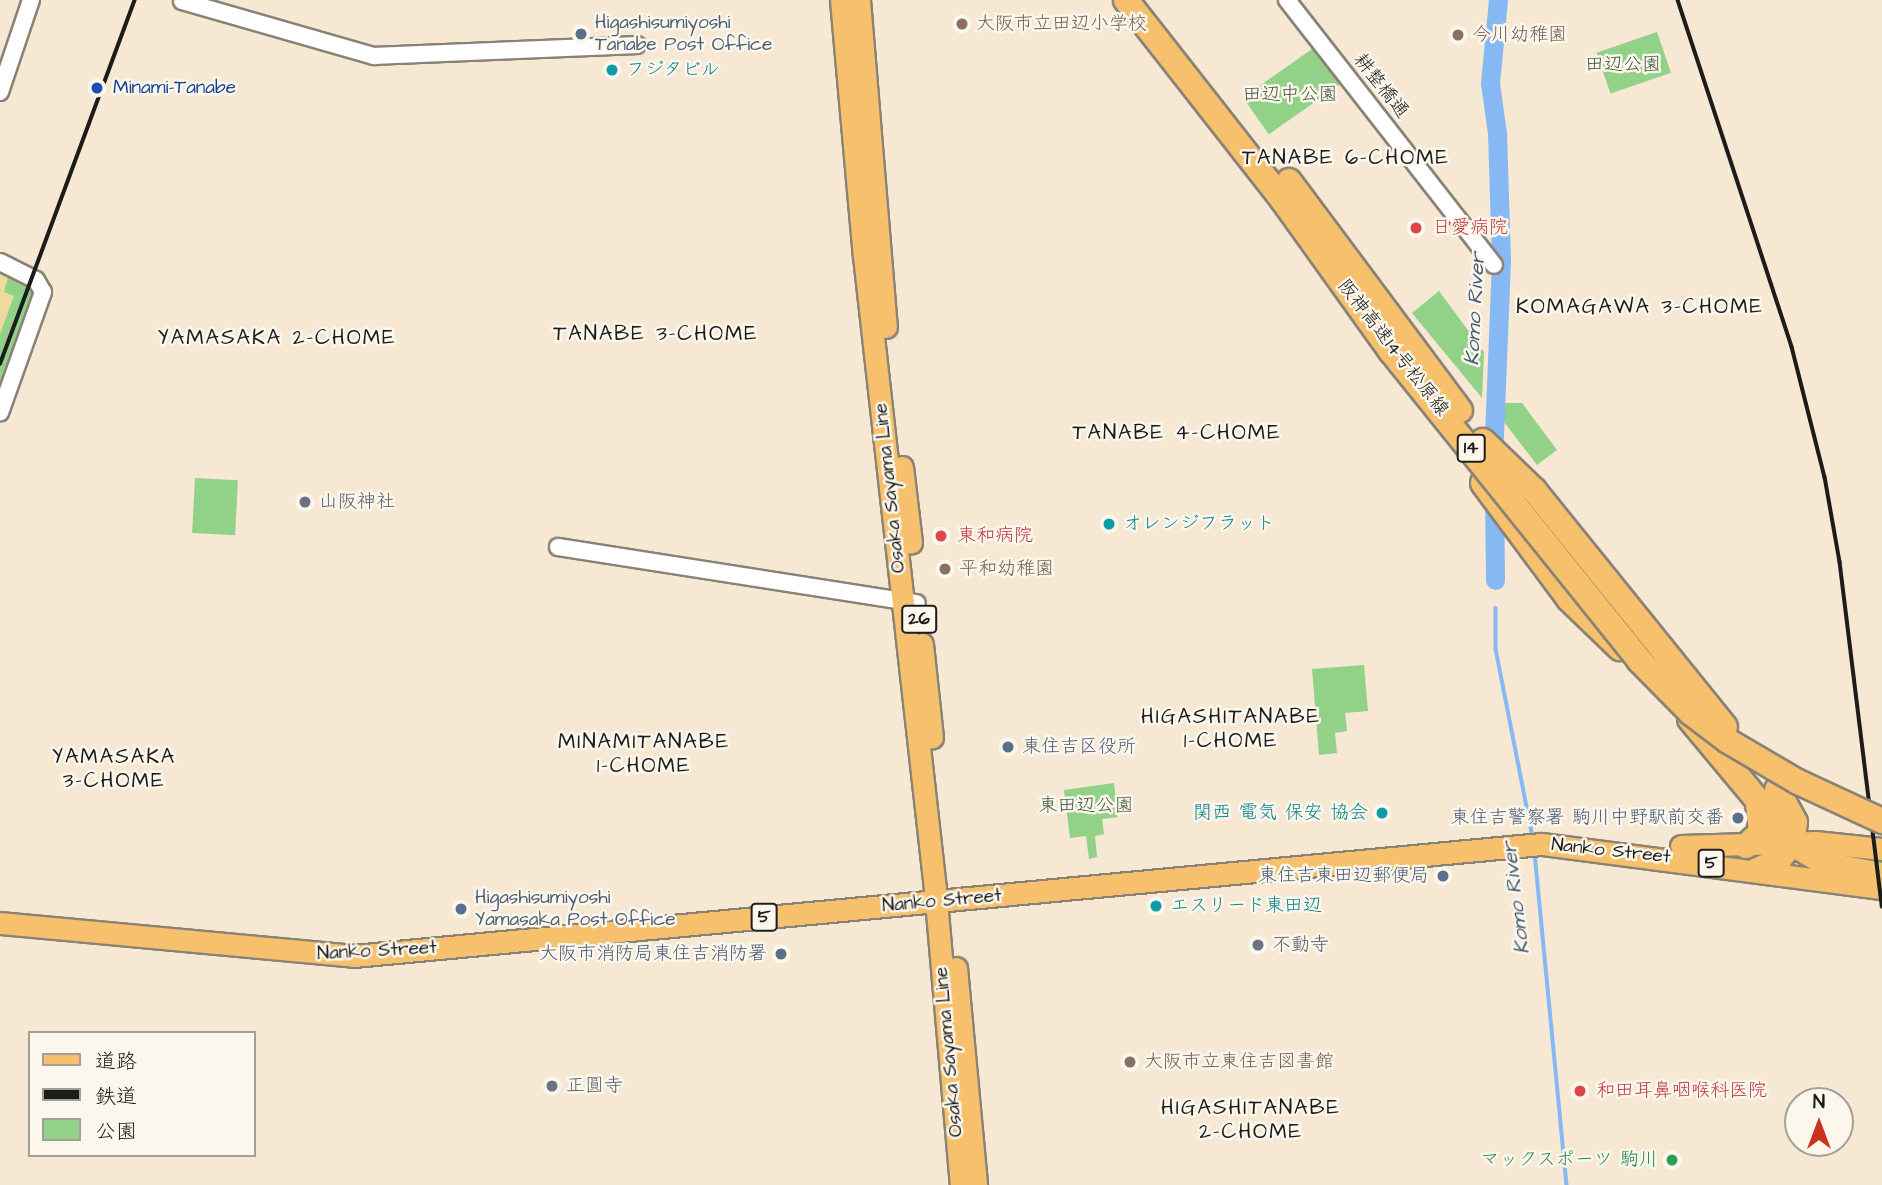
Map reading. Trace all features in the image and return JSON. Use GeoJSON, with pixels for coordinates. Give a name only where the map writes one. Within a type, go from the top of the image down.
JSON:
{"type":"FeatureCollection","features":[{"type":"Feature","properties":{"kind":"highway","name":"阪神高速14号松原線"},"geometry":{"type":"LineString","coordinates":[[1126,0],[1282,199],[1391,351],[1510,495],[1609,626],[1691,713],[1728,741],[1798,782],[1882,821]]}},
{"type":"Feature","properties":{"kind":"highway","name":"阪神高速14号松原線"},"geometry":{"type":"LineString","coordinates":[[1144,0],[1296,188],[1603,600],[1693,696],[1782,756],[1882,806]]}},
{"type":"Feature","properties":{"kind":"highway"},"geometry":{"type":"LineString","coordinates":[[1391,351],[1434,419],[1569,599],[1656,681],[1739,778],[1767,796]]}},
{"type":"Feature","properties":{"kind":"highway"},"geometry":{"type":"LineString","coordinates":[[1483,441],[1534,490],[1767,796],[1801,836],[1828,865],[1882,876]]}},
{"type":"Feature","properties":{"kind":"highway"},"geometry":{"type":"LineString","coordinates":[[1746,846],[1761,832],[1767,796]]}},
{"type":"Feature","properties":{"kind":"highway"},"geometry":{"type":"LineString","coordinates":[[1757,870],[1778,861],[1801,836]]}},
{"type":"Feature","properties":{"kind":"main road","name":"Osaka Sayama Line"},"geometry":{"type":"LineString","coordinates":[[841,0],[976,1185]]}},
{"type":"Feature","properties":{"kind":"main road","name":"Osaka Sayama Line"},"geometry":{"type":"LineString","coordinates":[[859,0],[872,188],[910,600]]}},
{"type":"Feature","properties":{"kind":"main road","name":"Nanko Street"},"geometry":{"type":"LineString","coordinates":[[0,923],[332,957],[1533,837],[1700,848],[1746,846],[1801,836],[1882,849]]}},
{"type":"Feature","properties":{"kind":"main road","name":"Nanko Street"},"geometry":{"type":"LineString","coordinates":[[1533,837],[1882,888]]}},
{"type":"Feature","properties":{"kind":"main road","name":"Osaka Sayama Line"},"geometry":{"type":"LineString","coordinates":[[943,895],[961,1185]]}},
{"type":"Feature","properties":{"kind":"main road","name":"Nanko Street"},"geometry":{"type":"LineString","coordinates":[[0,911],[331,945],[943,895]]}},
{"type":"Feature","properties":{"kind":"street"},"geometry":{"type":"LineString","coordinates":[[0,92],[31,0]]}},
{"type":"Feature","properties":{"kind":"street","name":"耕整橋通"},"geometry":{"type":"LineString","coordinates":[[1287,0],[1494,265]]}},
{"type":"Feature","properties":{"kind":"street"},"geometry":{"type":"LineString","coordinates":[[182,1],[374,56],[637,45]]}},
{"type":"Feature","properties":{"kind":"street"},"geometry":{"type":"LineString","coordinates":[[0,262],[36,279],[43,292],[0,413]]}},
{"type":"Feature","properties":{"kind":"street"},"geometry":{"type":"LineString","coordinates":[[558,547],[910,600]]}},
{"type":"Feature","properties":{"kind":"green space","name":"田辺公園"},"geometry":{"type":"Polygon","coordinates":[[[1657,32],[1671,73],[1610,93],[1596,53],[1657,32]]]}},
{"type":"Feature","properties":{"kind":"green space","name":"田辺中公園"},"geometry":{"type":"Polygon","coordinates":[[[1315,47],[1341,84],[1269,134],[1243,97],[1315,47]]]}},
{"type":"Feature","properties":{"kind":"green space"},"geometry":{"type":"Polygon","coordinates":[[[0,269],[33,289],[36,296],[0,394],[0,269]]]}},
{"type":"Feature","properties":{"kind":"green space"},"geometry":{"type":"Polygon","coordinates":[[[1439,291],[1484,352],[1482,398],[1412,313],[1439,291]]]}},
{"type":"Feature","properties":{"kind":"green space"},"geometry":{"type":"Polygon","coordinates":[[[1501,403],[1522,403],[1557,450],[1537,465],[1501,418],[1501,403]]]}},
{"type":"Feature","properties":{"kind":"green space"},"geometry":{"type":"Polygon","coordinates":[[[195,478],[238,480],[235,535],[192,533],[195,478]]]}},
{"type":"Feature","properties":{"kind":"green space"},"geometry":{"type":"Polygon","coordinates":[[[1364,665],[1368,711],[1345,713],[1347,731],[1335,733],[1337,753],[1319,755],[1312,669],[1364,665]]]}},
{"type":"Feature","properties":{"kind":"green space","name":"東田辺公園"},"geometry":{"type":"Polygon","coordinates":[[[1114,783],[1118,817],[1102,819],[1104,834],[1095,836],[1097,857],[1089,859],[1086,836],[1070,838],[1064,790],[1114,783]]]}},
{"type":"Feature","properties":{"kind":"sand"},"geometry":{"type":"Polygon","coordinates":[[[0,269],[9,274],[4,292],[14,296],[0,334],[0,269]]]}},
{"type":"Feature","properties":{"kind":"waterway","name":"Komo River"},"geometry":{"type":"LineString","coordinates":[[1493,460],[1501,260],[1497,133],[1490,83],[1498,0]]}},
{"type":"Feature","properties":{"kind":"waterway","name":"Komo River"},"geometry":{"type":"LineString","coordinates":[[1494,493],[1495,580]]}},
{"type":"Feature","properties":{"kind":"waterway","name":"Komo River"},"geometry":{"type":"LineString","coordinates":[[1496,608],[1496,649],[1533,838]]}},
{"type":"Feature","properties":{"kind":"waterway","name":"Komo River"},"geometry":{"type":"LineString","coordinates":[[1535,853],[1567,1185]]}},
{"type":"Feature","properties":{"kind":"railway"},"geometry":{"type":"LineString","coordinates":[[0,364],[135,0]]}},
{"type":"Feature","properties":{"kind":"railway"},"geometry":{"type":"LineString","coordinates":[[1678,0],[1792,347],[1825,477],[1840,562],[1882,906]]}},
{"type":"Feature","properties":{"kind":"place","name":"大阪市立田辺小学校"},"geometry":{"type":"Point","coordinates":[962,24]}},
{"type":"Feature","properties":{"kind":"place","name":"Higashisumiyoshi Tanabe Post Office"},"geometry":{"type":"Point","coordinates":[581,34]}},
{"type":"Feature","properties":{"kind":"place","name":"今川幼稚園"},"geometry":{"type":"Point","coordinates":[1458,35]}},
{"type":"Feature","properties":{"kind":"place","name":"フジタビル"},"geometry":{"type":"Point","coordinates":[612,70]}},
{"type":"Feature","properties":{"kind":"place","name":"Minami-Tanabe"},"geometry":{"type":"Point","coordinates":[97,88]}},
{"type":"Feature","properties":{"kind":"place","name":"日愛病院"},"geometry":{"type":"Point","coordinates":[1416,228]}},
{"type":"Feature","properties":{"kind":"place","name":"山阪神社"},"geometry":{"type":"Point","coordinates":[305,502]}},
{"type":"Feature","properties":{"kind":"place","name":"オレンジフラット"},"geometry":{"type":"Point","coordinates":[1109,524]}},
{"type":"Feature","properties":{"kind":"place","name":"東和病院"},"geometry":{"type":"Point","coordinates":[941,536]}},
{"type":"Feature","properties":{"kind":"place","name":"平和幼稚園"},"geometry":{"type":"Point","coordinates":[945,569]}},
{"type":"Feature","properties":{"kind":"place","name":"東住吉区役所"},"geometry":{"type":"Point","coordinates":[1008,747]}},
{"type":"Feature","properties":{"kind":"place","name":"関西 電気 保安 協会"},"geometry":{"type":"Point","coordinates":[1382,813]}},
{"type":"Feature","properties":{"kind":"place","name":"東住吉警察署 駒川中野駅前交番"},"geometry":{"type":"Point","coordinates":[1738,818]}},
{"type":"Feature","properties":{"kind":"place","name":"東住吉東田辺郵便局"},"geometry":{"type":"Point","coordinates":[1443,876]}},
{"type":"Feature","properties":{"kind":"place","name":"エスリード東田辺"},"geometry":{"type":"Point","coordinates":[1156,906]}},
{"type":"Feature","properties":{"kind":"place","name":"Higashisumiyoshi Yamasaka Post Office"},"geometry":{"type":"Point","coordinates":[461,909]}},
{"type":"Feature","properties":{"kind":"place","name":"不動寺"},"geometry":{"type":"Point","coordinates":[1258,945]}},
{"type":"Feature","properties":{"kind":"place","name":"大阪市消防局東住吉消防署"},"geometry":{"type":"Point","coordinates":[781,954]}},
{"type":"Feature","properties":{"kind":"place","name":"大阪市立東住吉図書館"},"geometry":{"type":"Point","coordinates":[1130,1062]}},
{"type":"Feature","properties":{"kind":"place","name":"正圓寺"},"geometry":{"type":"Point","coordinates":[552,1086]}},
{"type":"Feature","properties":{"kind":"place","name":"和田耳鼻咽喉科医院"},"geometry":{"type":"Point","coordinates":[1580,1091]}},
{"type":"Feature","properties":{"kind":"place","name":"マックスポーツ 駒川"},"geometry":{"type":"Point","coordinates":[1672,1160]}},
{"type":"Feature","properties":{"kind":"district","name":"TANABE 6-CHOME"},"geometry":{"type":"Point","coordinates":[1346,158]}},
{"type":"Feature","properties":{"kind":"district","name":"KOMAGAWA 3-CHOME"},"geometry":{"type":"Point","coordinates":[1640,307]}},
{"type":"Feature","properties":{"kind":"district","name":"TANABE 3-CHOME"},"geometry":{"type":"Point","coordinates":[656,334]}},
{"type":"Feature","properties":{"kind":"district","name":"YAMASAKA 2-CHOME"},"geometry":{"type":"Point","coordinates":[277,338]}},
{"type":"Feature","properties":{"kind":"district","name":"TANABE 4-CHOME"},"geometry":{"type":"Point","coordinates":[1177,433]}},
{"type":"Feature","properties":{"kind":"district","name":"HIGASHITANABE 1-CHOME"},"geometry":{"type":"Point","coordinates":[1231,729]}},
{"type":"Feature","properties":{"kind":"district","name":"MINAMITANABE 1-CHOME"},"geometry":{"type":"Point","coordinates":[644,754]}},
{"type":"Feature","properties":{"kind":"district","name":"YAMASAKA 3-CHOME"},"geometry":{"type":"Point","coordinates":[114,769]}},
{"type":"Feature","properties":{"kind":"district","name":"HIGASHITANABE 2-CHOME"},"geometry":{"type":"Point","coordinates":[1251,1120]}}]}
